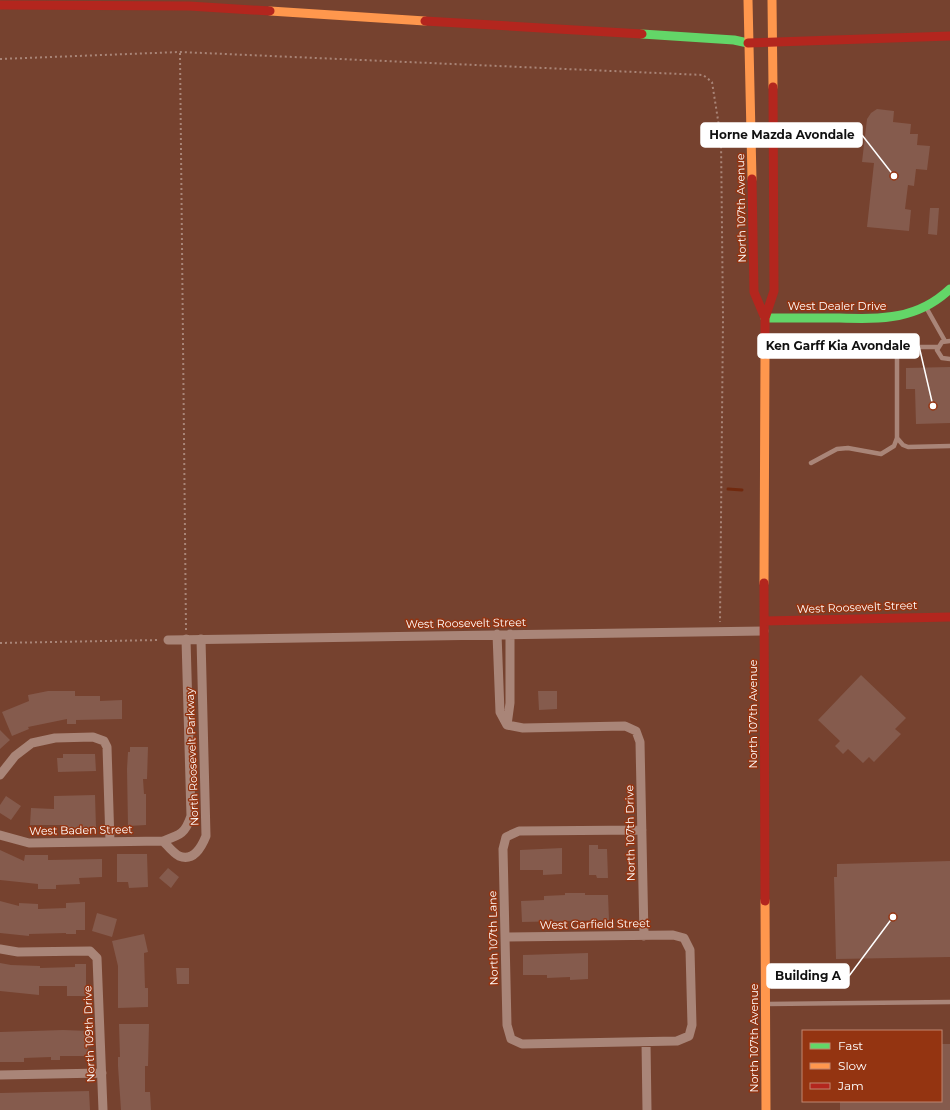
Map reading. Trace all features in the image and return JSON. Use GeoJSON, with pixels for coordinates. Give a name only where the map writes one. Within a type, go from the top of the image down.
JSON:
{"type":"FeatureCollection","features":[{"type":"Feature","properties":{"kind":"main road","name":"North 107th Avenue"},"geometry":{"type":"LineString","coordinates":[[748,0],[754,292],[765,318]]}},
{"type":"Feature","properties":{"kind":"main road","name":"North 107th Avenue"},"geometry":{"type":"LineString","coordinates":[[766,1110],[764,626],[765,318],[774,291],[772,0]]}},
{"type":"Feature","properties":{"kind":"main road"},"geometry":{"type":"LineString","coordinates":[[0,5],[197,7],[510,25],[734,40],[748,43],[950,36]]}},
{"type":"Feature","properties":{"kind":"main road","name":"West Dealer Drive"},"geometry":{"type":"LineString","coordinates":[[765,318],[879,319],[899,316],[935,303],[950,289]]}},
{"type":"Feature","properties":{"kind":"main road","name":"West Roosevelt Street"},"geometry":{"type":"LineString","coordinates":[[764,626],[950,617]]}},
{"type":"Feature","properties":{"kind":"street","name":"West Roosevelt Street"},"geometry":{"type":"LineString","coordinates":[[168,640],[720,631],[764,626]]}},
{"type":"Feature","properties":{"kind":"street"},"geometry":{"type":"LineString","coordinates":[[497,634],[500,712],[507,725]]}},
{"type":"Feature","properties":{"kind":"street"},"geometry":{"type":"LineString","coordinates":[[507,725],[511,696],[510,634]]}},
{"type":"Feature","properties":{"kind":"street","name":"North Roosevelt Parkway"},"geometry":{"type":"LineString","coordinates":[[186,639],[191,816],[188,827],[180,835],[163,840],[179,856],[190,856],[200,849],[206,836],[200,639]]}},
{"type":"Feature","properties":{"kind":"street"},"geometry":{"type":"LineString","coordinates":[[499,696],[511,696]]}},
{"type":"Feature","properties":{"kind":"street","name":"North 107th Drive"},"geometry":{"type":"LineString","coordinates":[[507,725],[523,728],[625,726],[636,731],[640,742],[644,936]]}},
{"type":"Feature","properties":{"kind":"street"},"geometry":{"type":"LineString","coordinates":[[0,775],[15,756],[32,743],[55,738],[93,736],[104,741],[107,747],[110,842]]}},
{"type":"Feature","properties":{"kind":"street"},"geometry":{"type":"LineString","coordinates":[[190,782],[205,782]]}},
{"type":"Feature","properties":{"kind":"street","name":"North 107th Lane"},"geometry":{"type":"LineString","coordinates":[[642,830],[519,831],[506,837],[503,849],[507,1025],[511,1039],[522,1044],[646,1042]]}},
{"type":"Feature","properties":{"kind":"street","name":"West Baden Street"},"geometry":{"type":"LineString","coordinates":[[0,835],[30,843],[163,840]]}},
{"type":"Feature","properties":{"kind":"street","name":"West Garfield Street"},"geometry":{"type":"LineString","coordinates":[[505,937],[673,935],[684,938],[690,950],[692,1025],[689,1036],[677,1041],[646,1042]]}},
{"type":"Feature","properties":{"kind":"street","name":"North 109th Drive"},"geometry":{"type":"LineString","coordinates":[[0,949],[18,952],[90,951],[97,958],[103,1110]]}},
{"type":"Feature","properties":{"kind":"street"},"geometry":{"type":"LineString","coordinates":[[646,1042],[647,1110]]}},
{"type":"Feature","properties":{"kind":"street"},"geometry":{"type":"LineString","coordinates":[[0,1075],[102,1073]]}},
{"type":"Feature","properties":{"kind":"lane"},"geometry":{"type":"LineString","coordinates":[[811,463],[837,449],[848,448],[881,454],[894,446],[897,438],[897,347],[938,347],[947,341],[926,307]]}},
{"type":"Feature","properties":{"kind":"lane"},"geometry":{"type":"LineString","coordinates":[[938,347],[940,356],[945,360],[950,359]]}},
{"type":"Feature","properties":{"kind":"lane"},"geometry":{"type":"LineString","coordinates":[[897,438],[903,445],[908,447],[950,446]]}},
{"type":"Feature","properties":{"kind":"lane"},"geometry":{"type":"LineString","coordinates":[[766,1004],[950,1002]]}},
{"type":"Feature","properties":{"kind":"path"},"geometry":{"type":"LineString","coordinates":[[180,52],[186,639]]}},
{"type":"Feature","properties":{"kind":"path"},"geometry":{"type":"LineString","coordinates":[[0,59],[180,52],[703,75],[712,82],[721,139],[723,325],[720,631]]}},
{"type":"Feature","properties":{"kind":"path"},"geometry":{"type":"LineString","coordinates":[[0,643],[168,640]]}},
{"type":"Feature","properties":{"kind":"building"},"geometry":{"type":"Polygon","coordinates":[[[877,109],[894,111],[893,122],[911,124],[910,134],[918,134],[917,145],[930,146],[927,170],[916,169],[914,186],[908,185],[905,209],[911,210],[909,231],[867,227],[874,163],[862,162],[867,119],[871,113],[877,109]]]}},
{"type":"Feature","properties":{"kind":"building"},"geometry":{"type":"Polygon","coordinates":[[[930,208],[939,208],[937,235],[928,234],[930,208]]]}},
{"type":"Feature","properties":{"kind":"building"},"geometry":{"type":"Polygon","coordinates":[[[950,367],[950,423],[916,424],[915,389],[906,389],[906,368],[950,367]]]}},
{"type":"Feature","properties":{"kind":"building"},"geometry":{"type":"Polygon","coordinates":[[[861,675],[906,718],[895,729],[901,734],[874,762],[869,757],[863,763],[848,749],[843,754],[835,746],[840,741],[818,720],[861,675]]]}},
{"type":"Feature","properties":{"kind":"building"},"geometry":{"type":"Polygon","coordinates":[[[48,691],[75,691],[75,696],[100,696],[100,701],[122,700],[122,719],[76,720],[76,724],[67,724],[67,719],[28,727],[29,729],[12,736],[2,712],[29,701],[28,695],[48,691]]]}},
{"type":"Feature","properties":{"kind":"building"},"geometry":{"type":"Polygon","coordinates":[[[538,691],[557,691],[557,709],[539,710],[538,691]]]}},
{"type":"Feature","properties":{"kind":"building"},"geometry":{"type":"Polygon","coordinates":[[[0,730],[10,740],[0,749],[0,730]]]}},
{"type":"Feature","properties":{"kind":"building"},"geometry":{"type":"Polygon","coordinates":[[[130,747],[148,747],[147,779],[143,779],[144,794],[146,794],[146,825],[128,826],[127,769],[128,752],[130,752],[130,747]]]}},
{"type":"Feature","properties":{"kind":"building"},"geometry":{"type":"Polygon","coordinates":[[[63,754],[95,754],[96,771],[58,772],[57,758],[63,758],[63,754]]]}},
{"type":"Feature","properties":{"kind":"building"},"geometry":{"type":"Polygon","coordinates":[[[95,795],[96,828],[64,828],[64,825],[30,825],[31,808],[54,809],[54,796],[95,795]]]}},
{"type":"Feature","properties":{"kind":"building"},"geometry":{"type":"Polygon","coordinates":[[[6,796],[21,806],[11,820],[0,813],[0,805],[6,796]]]}},
{"type":"Feature","properties":{"kind":"building"},"geometry":{"type":"Polygon","coordinates":[[[589,845],[598,845],[598,849],[607,849],[608,878],[597,878],[596,875],[589,875],[589,845]]]}},
{"type":"Feature","properties":{"kind":"building"},"geometry":{"type":"Polygon","coordinates":[[[562,848],[562,874],[543,875],[543,870],[520,870],[520,850],[562,848]]]}},
{"type":"Feature","properties":{"kind":"building"},"geometry":{"type":"Polygon","coordinates":[[[0,850],[24,861],[25,855],[48,855],[48,860],[102,859],[102,877],[79,878],[80,884],[56,885],[56,889],[38,889],[38,884],[0,880],[0,850]]]}},
{"type":"Feature","properties":{"kind":"building"},"geometry":{"type":"Polygon","coordinates":[[[117,854],[147,854],[148,887],[129,888],[128,882],[117,882],[117,854]]]}},
{"type":"Feature","properties":{"kind":"building"},"geometry":{"type":"Polygon","coordinates":[[[950,861],[950,957],[836,959],[834,877],[837,877],[837,864],[950,861]]]}},
{"type":"Feature","properties":{"kind":"building"},"geometry":{"type":"Polygon","coordinates":[[[168,868],[179,877],[171,888],[159,878],[168,868]]]}},
{"type":"Feature","properties":{"kind":"building"},"geometry":{"type":"Polygon","coordinates":[[[565,893],[608,895],[609,920],[522,922],[521,901],[544,900],[544,896],[565,895],[565,893]]]}},
{"type":"Feature","properties":{"kind":"building"},"geometry":{"type":"Polygon","coordinates":[[[0,901],[19,906],[19,903],[38,904],[38,909],[66,908],[66,903],[85,902],[85,930],[76,930],[76,934],[29,934],[29,936],[0,933],[0,901]]]}},
{"type":"Feature","properties":{"kind":"building"},"geometry":{"type":"Polygon","coordinates":[[[97,913],[117,919],[112,937],[92,931],[97,913]]]}},
{"type":"Feature","properties":{"kind":"building"},"geometry":{"type":"Polygon","coordinates":[[[144,934],[148,952],[144,953],[145,988],[148,988],[148,1007],[118,1008],[118,966],[112,941],[144,934]]]}},
{"type":"Feature","properties":{"kind":"building"},"geometry":{"type":"Polygon","coordinates":[[[588,953],[588,979],[570,980],[570,977],[547,978],[547,975],[523,975],[523,955],[588,953]]]}},
{"type":"Feature","properties":{"kind":"building"},"geometry":{"type":"Polygon","coordinates":[[[0,963],[40,966],[40,968],[75,967],[75,964],[86,964],[86,996],[67,996],[67,986],[39,986],[39,995],[0,991],[0,963]]]}},
{"type":"Feature","properties":{"kind":"building"},"geometry":{"type":"Polygon","coordinates":[[[176,968],[189,968],[189,984],[177,984],[176,968]]]}},
{"type":"Feature","properties":{"kind":"building"},"geometry":{"type":"Polygon","coordinates":[[[119,1024],[149,1024],[148,1066],[145,1066],[145,1092],[150,1092],[151,1110],[121,1110],[118,1066],[118,1057],[120,1057],[119,1024]]]}},
{"type":"Feature","properties":{"kind":"building"},"geometry":{"type":"Polygon","coordinates":[[[63,1030],[89,1031],[88,1056],[60,1056],[60,1060],[51,1060],[51,1057],[24,1058],[24,1062],[0,1062],[0,1032],[63,1030]]]}},
{"type":"Feature","properties":{"kind":"building"},"geometry":{"type":"Polygon","coordinates":[[[942,1044],[950,1044],[950,1110],[840,1110],[840,1102],[942,1102],[942,1044]]]}},
{"type":"Feature","properties":{"kind":"building"},"geometry":{"type":"Polygon","coordinates":[[[89,1091],[90,1110],[0,1110],[0,1093],[89,1091]]]}},
{"type":"Feature","properties":{"kind":"waterway"},"geometry":{"type":"LineString","coordinates":[[728,489],[742,490]]}},
{"type":"Feature","properties":{"kind":"traffic: fast"},"geometry":{"type":"LineString","coordinates":[[642,34],[734,40],[748,43]]}},
{"type":"Feature","properties":{"kind":"traffic: fast"},"geometry":{"type":"LineString","coordinates":[[765,318],[882,318],[897,316],[911,313],[924,307],[950,289]]}},
{"type":"Feature","properties":{"kind":"traffic: slow"},"geometry":{"type":"LineString","coordinates":[[748,0],[752,179]]}},
{"type":"Feature","properties":{"kind":"traffic: slow"},"geometry":{"type":"LineString","coordinates":[[772,0],[773,87]]}},
{"type":"Feature","properties":{"kind":"traffic: slow"},"geometry":{"type":"LineString","coordinates":[[270,11],[425,21]]}},
{"type":"Feature","properties":{"kind":"traffic: slow"},"geometry":{"type":"LineString","coordinates":[[764,583],[765,354]]}},
{"type":"Feature","properties":{"kind":"traffic: slow"},"geometry":{"type":"LineString","coordinates":[[765,901],[766,1110]]}},
{"type":"Feature","properties":{"kind":"traffic: jam"},"geometry":{"type":"LineString","coordinates":[[0,5],[189,6],[270,11]]}},
{"type":"Feature","properties":{"kind":"traffic: jam"},"geometry":{"type":"LineString","coordinates":[[425,21],[642,34]]}},
{"type":"Feature","properties":{"kind":"traffic: jam"},"geometry":{"type":"LineString","coordinates":[[748,43],[950,36]]}},
{"type":"Feature","properties":{"kind":"traffic: jam"},"geometry":{"type":"LineString","coordinates":[[765,354],[765,318],[774,291],[773,87]]}},
{"type":"Feature","properties":{"kind":"traffic: jam"},"geometry":{"type":"LineString","coordinates":[[752,179],[754,292],[765,318]]}},
{"type":"Feature","properties":{"kind":"traffic: jam"},"geometry":{"type":"LineString","coordinates":[[764,583],[765,901]]}},
{"type":"Feature","properties":{"kind":"traffic: jam"},"geometry":{"type":"LineString","coordinates":[[764,621],[950,617]]}},
{"type":"Feature","properties":{"kind":"place","name":"Horne Mazda Avondale"},"geometry":{"type":"Point","coordinates":[894,176]}},
{"type":"Feature","properties":{"kind":"place","name":"Ken Garff Kia Avondale"},"geometry":{"type":"Point","coordinates":[933,406]}},
{"type":"Feature","properties":{"kind":"place","name":"Building A"},"geometry":{"type":"Point","coordinates":[893,917]}}]}
